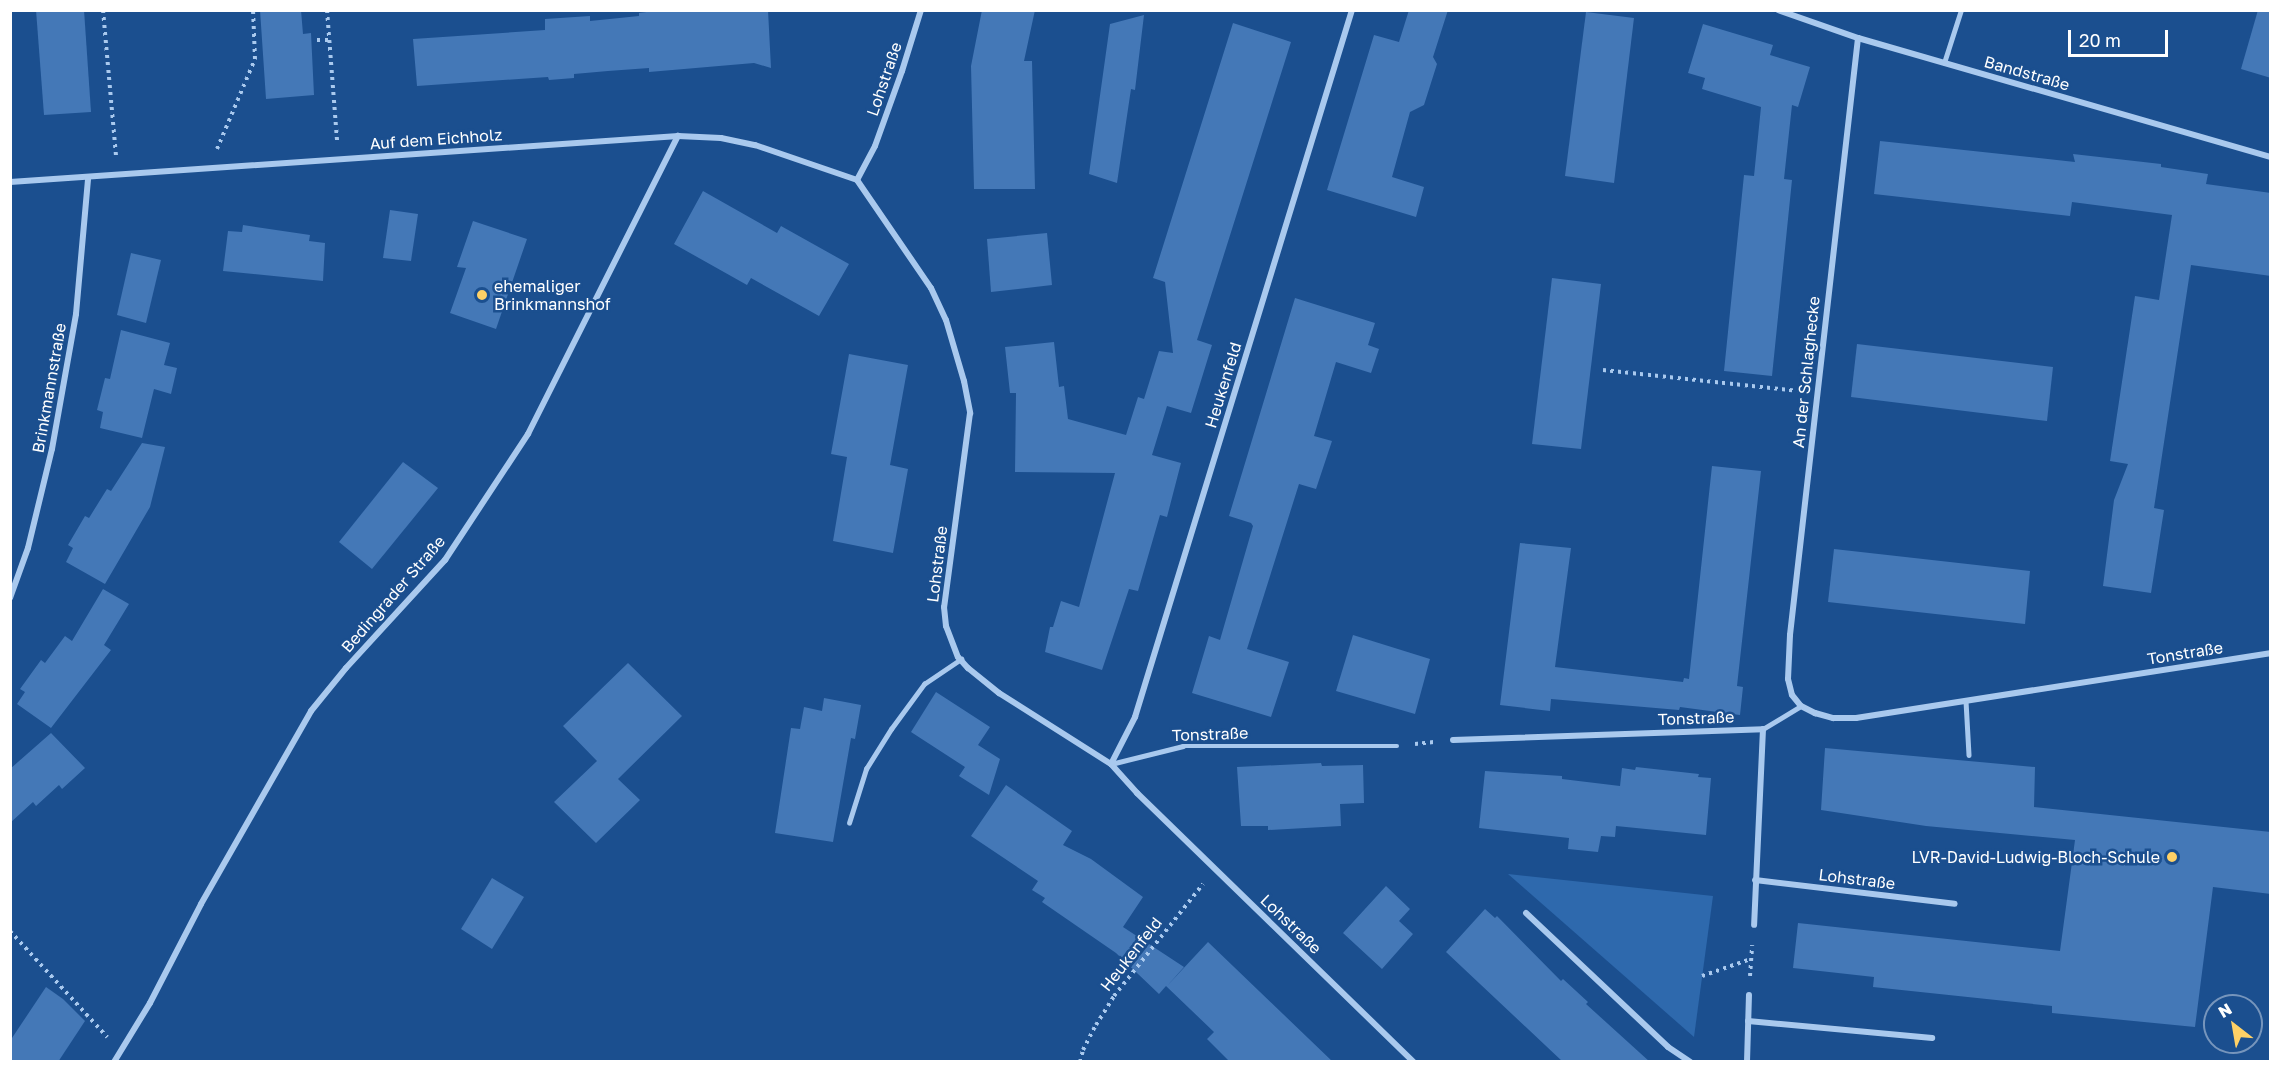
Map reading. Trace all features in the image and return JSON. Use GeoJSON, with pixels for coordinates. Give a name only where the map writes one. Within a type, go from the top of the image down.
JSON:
{"type":"FeatureCollection","features":[{"type":"Feature","properties":{"kind":"street","name":"Lohstraße"},"geometry":{"type":"LineString","coordinates":[[921,10],[875,146],[857,180],[931,288],[946,320],[964,381],[970,413],[944,607],[946,626],[961,659],[968,668],[1009,700],[1111,764],[1215,869],[1414,1062]]}},
{"type":"Feature","properties":{"kind":"street","name":"Heukenfeld"},"geometry":{"type":"LineString","coordinates":[[1111,764],[1135,717],[1352,10]]}},
{"type":"Feature","properties":{"kind":"street","name":"Bandstraße"},"geometry":{"type":"LineString","coordinates":[[1778,10],[1858,38],[2271,157]]}},
{"type":"Feature","properties":{"kind":"street","name":"An der Schlaghecke"},"geometry":{"type":"LineString","coordinates":[[1801,706],[1792,695],[1788,679],[1789,653],[1858,38]]}},
{"type":"Feature","properties":{"kind":"street","name":"Auf dem Eichholz"},"geometry":{"type":"LineString","coordinates":[[10,182],[88,179],[678,136],[721,138],[755,145],[857,180]]}},
{"type":"Feature","properties":{"kind":"street","name":"Bedingrader Straße"},"geometry":{"type":"LineString","coordinates":[[114,1062],[150,1004],[201,904],[311,711],[346,668],[445,560],[528,434],[678,136]]}},
{"type":"Feature","properties":{"kind":"street","name":"Brinkmannstraße"},"geometry":{"type":"LineString","coordinates":[[10,598],[28,548],[52,449],[76,314],[88,179]]}},
{"type":"Feature","properties":{"kind":"street","name":"Tonstraße"},"geometry":{"type":"LineString","coordinates":[[1801,706],[1833,718],[1856,718],[2271,653]]}},
{"type":"Feature","properties":{"kind":"street","name":"Tonstraße"},"geometry":{"type":"LineString","coordinates":[[1453,741],[1763,729]]}},
{"type":"Feature","properties":{"kind":"street"},"geometry":{"type":"LineString","coordinates":[[1754,925],[1763,729]]}},
{"type":"Feature","properties":{"kind":"street","name":"Lohstraße"},"geometry":{"type":"LineString","coordinates":[[1755,880],[1955,904]]}},
{"type":"Feature","properties":{"kind":"street"},"geometry":{"type":"LineString","coordinates":[[1526,913],[1668,1047],[1690,1062]]}},
{"type":"Feature","properties":{"kind":"street"},"geometry":{"type":"LineString","coordinates":[[1746,1062],[1749,995]]}},
{"type":"Feature","properties":{"kind":"street"},"geometry":{"type":"LineString","coordinates":[[1748,1021],[1932,1038]]}},
{"type":"Feature","properties":{"kind":"lane"},"geometry":{"type":"LineString","coordinates":[[1944,63],[1961,10]]}},
{"type":"Feature","properties":{"kind":"lane"},"geometry":{"type":"LineString","coordinates":[[849,823],[866,769],[891,729],[924,684],[961,659]]}},
{"type":"Feature","properties":{"kind":"lane"},"geometry":{"type":"LineString","coordinates":[[1966,701],[1969,755]]}},
{"type":"Feature","properties":{"kind":"lane","name":"Tonstraße"},"geometry":{"type":"LineString","coordinates":[[1763,729],[1801,706]]}},
{"type":"Feature","properties":{"kind":"lane","name":"Tonstraße"},"geometry":{"type":"LineString","coordinates":[[1111,764],[1183,746],[1397,746]]}},
{"type":"Feature","properties":{"kind":"path"},"geometry":{"type":"LineString","coordinates":[[103,10],[117,177]]}},
{"type":"Feature","properties":{"kind":"path"},"geometry":{"type":"LineString","coordinates":[[208,170],[255,59],[253,10]]}},
{"type":"Feature","properties":{"kind":"path"},"geometry":{"type":"LineString","coordinates":[[327,10],[339,160]]}},
{"type":"Feature","properties":{"kind":"path"},"geometry":{"type":"LineString","coordinates":[[317,40],[329,40]]}},
{"type":"Feature","properties":{"kind":"path"},"geometry":{"type":"LineString","coordinates":[[1603,370],[1817,393]]}},
{"type":"Feature","properties":{"kind":"path"},"geometry":{"type":"LineString","coordinates":[[1397,746],[1453,741]]}},
{"type":"Feature","properties":{"kind":"path","name":"Heukenfeld"},"geometry":{"type":"LineString","coordinates":[[1080,1062],[1091,1034],[1114,996],[1215,869]]}},
{"type":"Feature","properties":{"kind":"path"},"geometry":{"type":"LineString","coordinates":[[1749,995],[1754,925]]}},
{"type":"Feature","properties":{"kind":"path"},"geometry":{"type":"LineString","coordinates":[[10,931],[121,1052]]}},
{"type":"Feature","properties":{"kind":"path"},"geometry":{"type":"LineString","coordinates":[[1702,976],[1751,959]]}},
{"type":"Feature","properties":{"kind":"shaded area"},"geometry":{"type":"Polygon","coordinates":[[[1508,874],[1713,896],[1694,1037],[1508,874]]]}},
{"type":"Feature","properties":{"kind":"building"},"geometry":{"type":"Polygon","coordinates":[[[36,10],[84,10],[91,112],[44,115],[36,10]]]}},
{"type":"Feature","properties":{"kind":"building"},"geometry":{"type":"Polygon","coordinates":[[[260,10],[301,10],[303,34],[311,33],[314,95],[266,99],[260,10]]]}},
{"type":"Feature","properties":{"kind":"building"},"geometry":{"type":"Polygon","coordinates":[[[662,10],[768,10],[771,68],[754,63],[649,72],[649,68],[574,74],[574,78],[549,80],[548,77],[417,86],[413,39],[545,30],[545,19],[590,16],[590,21],[639,16],[639,13],[662,10]]]}},
{"type":"Feature","properties":{"kind":"building"},"geometry":{"type":"Polygon","coordinates":[[[982,10],[1035,10],[1024,61],[1032,61],[1035,189],[974,189],[971,66],[982,10]]]}},
{"type":"Feature","properties":{"kind":"building"},"geometry":{"type":"Polygon","coordinates":[[[1409,10],[1448,10],[1433,57],[1437,64],[1424,105],[1410,112],[1392,177],[1424,187],[1416,217],[1327,190],[1374,35],[1399,42],[1409,10]]]}},
{"type":"Feature","properties":{"kind":"building"},"geometry":{"type":"Polygon","coordinates":[[[2258,10],[2271,10],[2271,78],[2241,69],[2258,10]]]}},
{"type":"Feature","properties":{"kind":"building"},"geometry":{"type":"Polygon","coordinates":[[[1586,12],[1634,18],[1614,183],[1565,176],[1586,12]]]}},
{"type":"Feature","properties":{"kind":"building"},"geometry":{"type":"Polygon","coordinates":[[[1144,15],[1135,90],[1131,89],[1117,183],[1089,174],[1110,24],[1144,15]]]}},
{"type":"Feature","properties":{"kind":"building"},"geometry":{"type":"Polygon","coordinates":[[[1233,23],[1291,42],[1197,340],[1212,345],[1191,413],[1167,406],[1152,455],[1181,463],[1167,517],[1160,515],[1138,591],[1129,589],[1102,670],[1045,652],[1050,627],[1053,627],[1061,601],[1079,607],[1115,473],[1015,472],[1016,393],[1010,393],[1005,347],[1054,342],[1059,387],[1064,386],[1068,419],[1126,435],[1138,397],[1144,399],[1159,351],[1173,353],[1165,282],[1153,278],[1233,23]]]}},
{"type":"Feature","properties":{"kind":"building"},"geometry":{"type":"Polygon","coordinates":[[[1703,24],[1773,45],[1770,55],[1810,67],[1798,107],[1792,105],[1784,179],[1792,180],[1772,376],[1724,371],[1744,175],[1754,176],[1761,107],[1702,89],[1705,78],[1688,73],[1703,24]]]}},
{"type":"Feature","properties":{"kind":"building"},"geometry":{"type":"Polygon","coordinates":[[[1880,141],[2075,162],[2073,154],[2161,164],[2161,167],[2208,174],[2206,184],[2271,193],[2271,276],[2191,265],[2154,508],[2164,510],[2151,593],[2103,586],[2114,500],[2128,464],[2110,461],[2135,296],[2159,300],[2172,215],[2072,202],[2070,216],[1874,194],[1880,141]]]}},
{"type":"Feature","properties":{"kind":"building"},"geometry":{"type":"Polygon","coordinates":[[[703,191],[777,233],[781,226],[849,264],[819,316],[751,278],[747,285],[674,244],[703,191]]]}},
{"type":"Feature","properties":{"kind":"building"},"geometry":{"type":"Polygon","coordinates":[[[390,210],[418,214],[411,261],[383,258],[390,210]]]}},
{"type":"Feature","properties":{"kind":"building","name":"ehemaliger Brinkmannshof"},"geometry":{"type":"Polygon","coordinates":[[[473,221],[527,239],[496,329],[450,313],[466,268],[457,267],[473,221]]]}},
{"type":"Feature","properties":{"kind":"building"},"geometry":{"type":"Polygon","coordinates":[[[243,225],[310,235],[309,241],[325,243],[323,281],[223,271],[228,231],[242,232],[243,225]]]}},
{"type":"Feature","properties":{"kind":"building"},"geometry":{"type":"Polygon","coordinates":[[[1047,233],[1052,285],[991,292],[987,239],[1047,233]]]}},
{"type":"Feature","properties":{"kind":"building"},"geometry":{"type":"Polygon","coordinates":[[[131,253],[161,260],[146,323],[117,315],[131,253]]]}},
{"type":"Feature","properties":{"kind":"building"},"geometry":{"type":"Polygon","coordinates":[[[1552,278],[1601,284],[1581,449],[1532,444],[1552,278]]]}},
{"type":"Feature","properties":{"kind":"building"},"geometry":{"type":"Polygon","coordinates":[[[1295,298],[1375,323],[1368,345],[1379,349],[1371,373],[1336,362],[1314,436],[1332,441],[1316,489],[1299,484],[1247,649],[1289,662],[1271,717],[1192,693],[1209,636],[1220,640],[1253,526],[1251,523],[1229,516],[1295,298]]]}},
{"type":"Feature","properties":{"kind":"building"},"geometry":{"type":"Polygon","coordinates":[[[121,330],[170,343],[164,365],[177,368],[171,394],[154,389],[142,438],[100,428],[103,412],[97,410],[105,378],[110,379],[121,330]]]}},
{"type":"Feature","properties":{"kind":"building"},"geometry":{"type":"Polygon","coordinates":[[[1857,344],[2053,367],[2047,421],[1851,397],[1857,344]]]}},
{"type":"Feature","properties":{"kind":"building"},"geometry":{"type":"Polygon","coordinates":[[[849,354],[908,365],[890,465],[908,469],[893,553],[833,541],[847,457],[831,454],[849,354]]]}},
{"type":"Feature","properties":{"kind":"building"},"geometry":{"type":"Polygon","coordinates":[[[142,443],[165,447],[150,507],[105,584],[66,562],[73,548],[68,545],[85,516],[89,518],[107,489],[111,491],[142,443]]]}},
{"type":"Feature","properties":{"kind":"building"},"geometry":{"type":"Polygon","coordinates":[[[403,462],[438,488],[372,569],[339,542],[403,462]]]}},
{"type":"Feature","properties":{"kind":"building"},"geometry":{"type":"Polygon","coordinates":[[[1712,466],[1761,471],[1737,686],[1743,687],[1740,715],[1680,707],[1679,710],[1551,699],[1550,711],[1500,705],[1520,543],[1571,548],[1555,667],[1683,682],[1684,678],[1689,679],[1712,466]]]}},
{"type":"Feature","properties":{"kind":"building"},"geometry":{"type":"Polygon","coordinates":[[[1834,549],[2030,571],[2025,624],[1828,602],[1834,549]]]}},
{"type":"Feature","properties":{"kind":"building"},"geometry":{"type":"Polygon","coordinates":[[[103,589],[129,604],[104,645],[111,650],[51,728],[17,704],[25,692],[20,689],[41,660],[45,663],[65,636],[72,641],[103,589]]]}},
{"type":"Feature","properties":{"kind":"building"},"geometry":{"type":"Polygon","coordinates":[[[1353,635],[1430,659],[1415,714],[1336,691],[1353,635]]]}},
{"type":"Feature","properties":{"kind":"building"},"geometry":{"type":"Polygon","coordinates":[[[628,663],[682,716],[618,779],[640,800],[596,843],[554,802],[597,761],[563,726],[628,663]]]}},
{"type":"Feature","properties":{"kind":"building"},"geometry":{"type":"Polygon","coordinates":[[[936,692],[990,727],[978,745],[1000,759],[989,795],[959,776],[965,767],[911,732],[936,692]]]}},
{"type":"Feature","properties":{"kind":"building"},"geometry":{"type":"Polygon","coordinates":[[[824,698],[861,705],[855,739],[851,738],[833,842],[775,833],[791,728],[800,729],[804,707],[822,711],[824,698]]]}},
{"type":"Feature","properties":{"kind":"building"},"geometry":{"type":"Polygon","coordinates":[[[51,733],[85,768],[62,789],[59,785],[36,806],[33,802],[10,823],[10,769],[51,733]]]}},
{"type":"Feature","properties":{"kind":"building"},"geometry":{"type":"Polygon","coordinates":[[[1825,748],[2035,767],[2034,807],[2271,832],[2271,894],[2213,887],[2195,1027],[2052,1013],[2052,1006],[1873,987],[1874,977],[1793,968],[1798,923],[2060,951],[2075,840],[1926,826],[1821,810],[1825,748]]]}},
{"type":"Feature","properties":{"kind":"building"},"geometry":{"type":"Polygon","coordinates":[[[1321,763],[1322,766],[1363,765],[1364,803],[1340,804],[1341,826],[1268,830],[1268,826],[1241,826],[1237,767],[1321,763]]]}},
{"type":"Feature","properties":{"kind":"building"},"geometry":{"type":"Polygon","coordinates":[[[1636,767],[1699,774],[1698,777],[1711,778],[1706,835],[1616,826],[1615,837],[1601,836],[1598,852],[1568,849],[1569,838],[1479,828],[1485,771],[1562,776],[1562,779],[1620,786],[1622,768],[1635,770],[1636,767]]]}},
{"type":"Feature","properties":{"kind":"building"},"geometry":{"type":"Polygon","coordinates":[[[1006,785],[1072,831],[1063,845],[1091,859],[1143,897],[1123,927],[1184,967],[1167,986],[1208,942],[1333,1062],[1230,1062],[1207,1039],[1214,1032],[1166,986],[1159,994],[1116,953],[1042,902],[1045,898],[1032,890],[1038,881],[971,836],[1006,785]]]}},
{"type":"Feature","properties":{"kind":"building"},"geometry":{"type":"Polygon","coordinates":[[[492,878],[524,897],[492,949],[461,929],[492,878]]]}},
{"type":"Feature","properties":{"kind":"building"},"geometry":{"type":"Polygon","coordinates":[[[1386,886],[1410,909],[1399,921],[1413,934],[1382,969],[1343,933],[1386,886]]]}},
{"type":"Feature","properties":{"kind":"building"},"geometry":{"type":"Polygon","coordinates":[[[1485,909],[1495,918],[1497,916],[1561,981],[1563,979],[1588,1002],[1586,1004],[1650,1062],[1563,1062],[1446,952],[1485,909]]]}},
{"type":"Feature","properties":{"kind":"building"},"geometry":{"type":"Polygon","coordinates":[[[46,987],[63,999],[85,1021],[58,1062],[10,1062],[10,1041],[46,987]]]}},
{"type":"Feature","properties":{"kind":"place","name":"ehemaliger Brinkmannshof"},"geometry":{"type":"Point","coordinates":[482,295]}},
{"type":"Feature","properties":{"kind":"place","name":"LVR-David-Ludwig-Bloch-Schule"},"geometry":{"type":"Point","coordinates":[2172,857]}}]}
